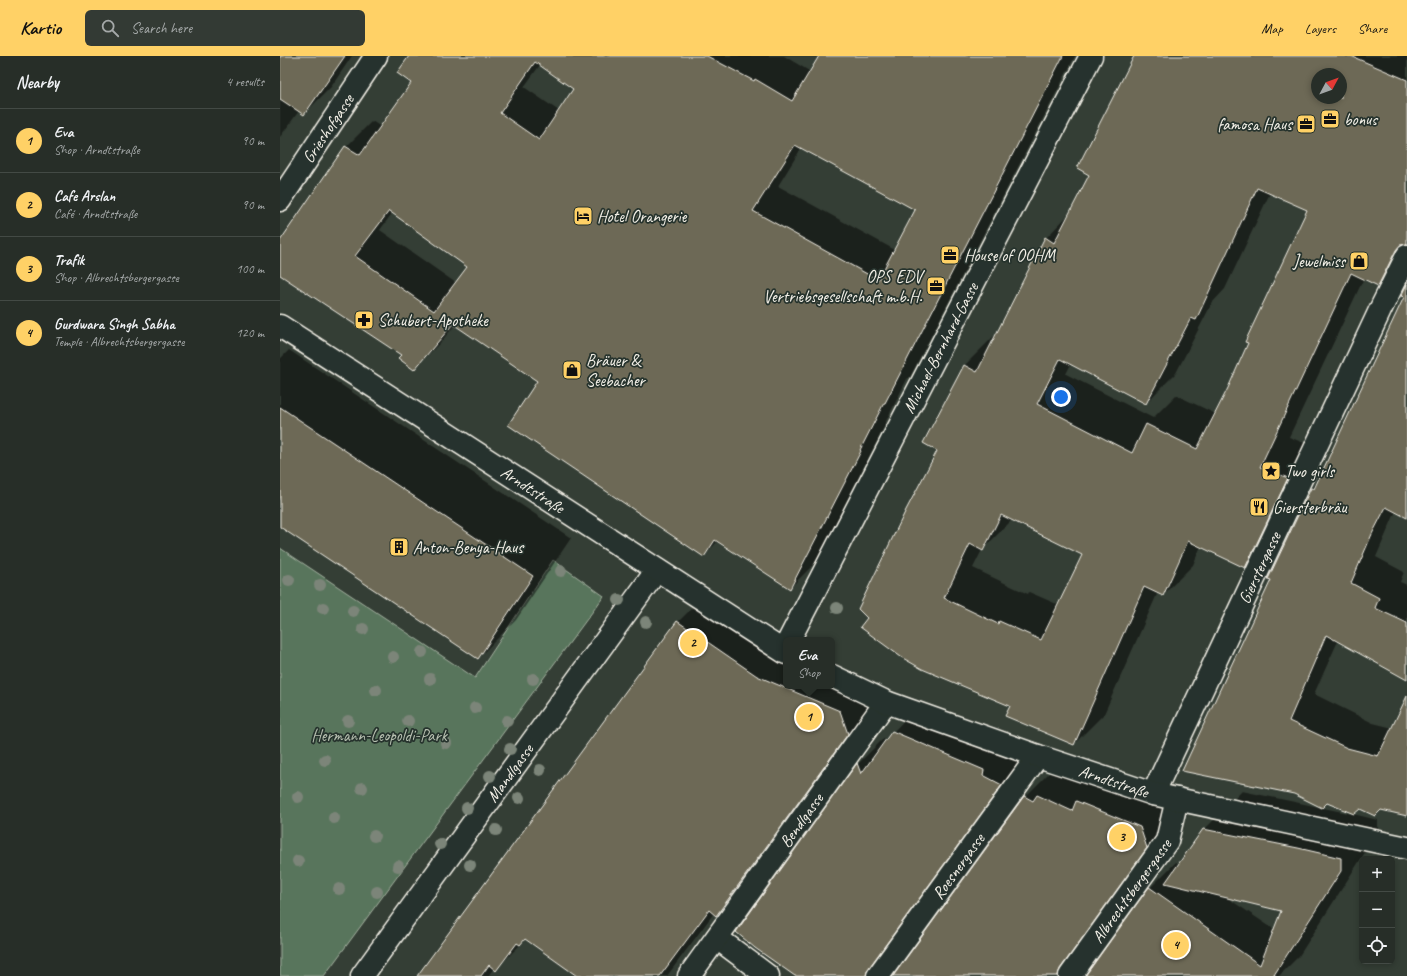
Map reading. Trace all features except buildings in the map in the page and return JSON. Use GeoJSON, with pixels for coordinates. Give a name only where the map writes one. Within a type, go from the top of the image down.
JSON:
{"type":"FeatureCollection","features":[{"type":"Feature","properties":{"kind":"street","name":"Grieshofgasse"},"geometry":{"type":"LineString","coordinates":[[280,200],[376,56]]}},
{"type":"Feature","properties":{"kind":"street","name":"Michael-Bernhard-Gasse"},"geometry":{"type":"LineString","coordinates":[[791,637],[1091,56]]}},
{"type":"Feature","properties":{"kind":"street","name":"Gierstergasse"},"geometry":{"type":"LineString","coordinates":[[1153,794],[1383,304],[1407,256]]}},
{"type":"Feature","properties":{"kind":"street","name":"Arndtstraße"},"geometry":{"type":"LineString","coordinates":[[280,326],[657,570],[783,645]]}},
{"type":"Feature","properties":{"kind":"street","name":"Mandlgasse"},"geometry":{"type":"LineString","coordinates":[[362,976],[657,570]]}},
{"type":"Feature","properties":{"kind":"street","name":"Arndtstraße"},"geometry":{"type":"LineString","coordinates":[[835,677],[886,702],[1038,756],[1153,794],[1407,848]]}},
{"type":"Feature","properties":{"kind":"street","name":"Bendlgasse"},"geometry":{"type":"LineString","coordinates":[[689,976],[886,702]]}},
{"type":"Feature","properties":{"kind":"street","name":"Roesnergasse"},"geometry":{"type":"LineString","coordinates":[[878,976],[1038,756]]}},
{"type":"Feature","properties":{"kind":"street","name":"Albrechtsbergergasse"},"geometry":{"type":"LineString","coordinates":[[1070,976],[1167,841],[1177,799]]}},
{"type":"Feature","properties":{"kind":"street"},"geometry":{"type":"LineString","coordinates":[[717,938],[768,976]]}},
{"type":"Feature","properties":{"kind":"green space","name":"Hermann-Leopoldi-Park"},"geometry":{"type":"Polygon","coordinates":[[[280,548],[475,678],[553,560],[604,596],[324,976],[280,975],[280,548]]]}},
{"type":"Feature","properties":{"kind":"place","name":"bonus"},"geometry":{"type":"Point","coordinates":[1330,119]}},
{"type":"Feature","properties":{"kind":"place","name":"famosa Haus"},"geometry":{"type":"Point","coordinates":[1306,124]}},
{"type":"Feature","properties":{"kind":"place","name":"Hotel Orangerie"},"geometry":{"type":"Point","coordinates":[583,216]}},
{"type":"Feature","properties":{"kind":"place","name":"House of OOHM"},"geometry":{"type":"Point","coordinates":[950,255]}},
{"type":"Feature","properties":{"kind":"place","name":"Jewelmiss"},"geometry":{"type":"Point","coordinates":[1359,261]}},
{"type":"Feature","properties":{"kind":"place","name":"OPS EDV Vertriebsgesellschaft m.b.H."},"geometry":{"type":"Point","coordinates":[936,286]}},
{"type":"Feature","properties":{"kind":"place","name":"Schubert-Apotheke"},"geometry":{"type":"Point","coordinates":[364,320]}},
{"type":"Feature","properties":{"kind":"place","name":"Bräuer & Seebacher"},"geometry":{"type":"Point","coordinates":[572,370]}},
{"type":"Feature","properties":{"kind":"place","name":"Two girls"},"geometry":{"type":"Point","coordinates":[1271,471]}},
{"type":"Feature","properties":{"kind":"place","name":"Giersterbräu"},"geometry":{"type":"Point","coordinates":[1259,507]}},
{"type":"Feature","properties":{"kind":"place","name":"Anton-Benya-Haus"},"geometry":{"type":"Point","coordinates":[399,547]}},
{"type":"Feature","properties":{"kind":"place","name":"Cafe Arslan"},"geometry":{"type":"Point","coordinates":[693,643]}},
{"type":"Feature","properties":{"kind":"place","name":"Eva"},"geometry":{"type":"Point","coordinates":[809,717]}},
{"type":"Feature","properties":{"kind":"place","name":"Trafik"},"geometry":{"type":"Point","coordinates":[1122,837]}},
{"type":"Feature","properties":{"kind":"place","name":"Gurdwara Singh Sabha"},"geometry":{"type":"Point","coordinates":[1176,945]}}]}
